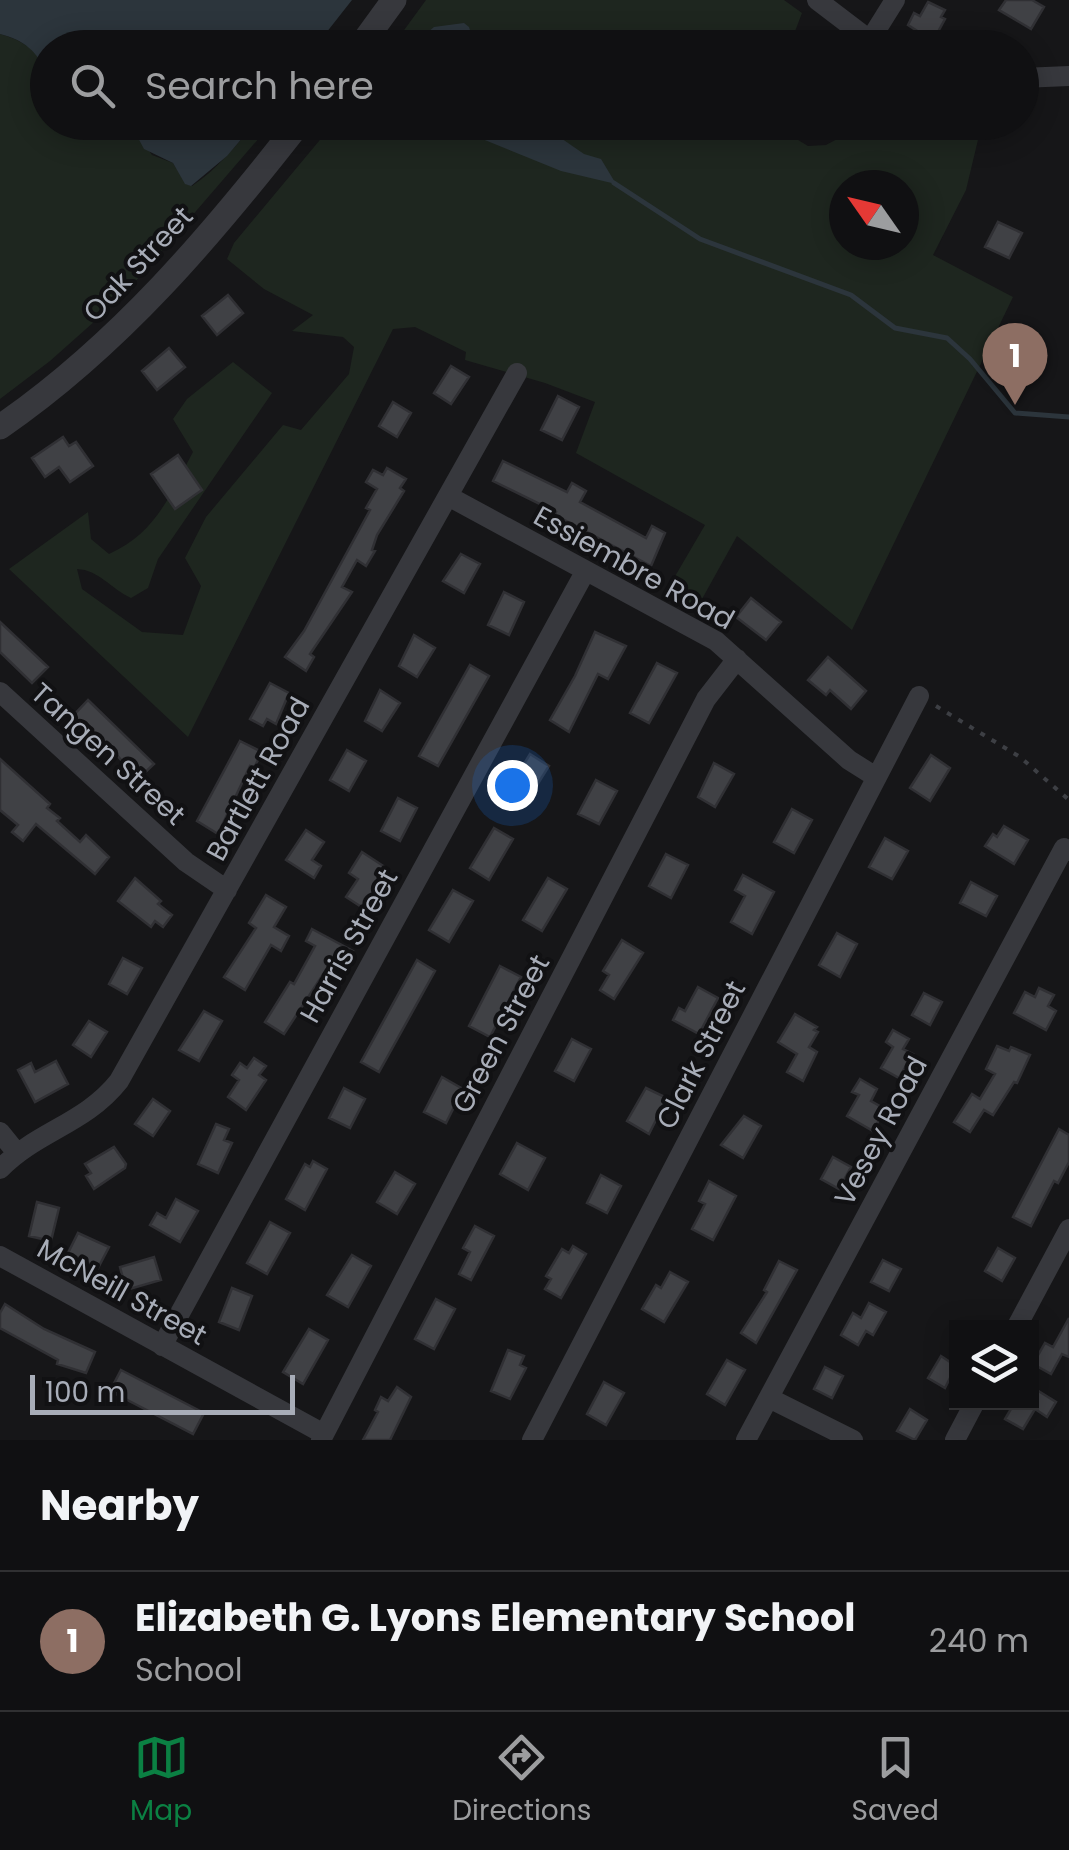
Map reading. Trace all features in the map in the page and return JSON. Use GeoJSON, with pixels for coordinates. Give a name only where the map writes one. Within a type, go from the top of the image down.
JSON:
{"type":"FeatureCollection","features":[{"type":"Feature","properties":{"kind":"street"},"geometry":{"type":"LineString","coordinates":[[372,30],[394,0]]}},
{"type":"Feature","properties":{"kind":"street"},"geometry":{"type":"LineString","coordinates":[[817,0],[857,30]]}},
{"type":"Feature","properties":{"kind":"street"},"geometry":{"type":"LineString","coordinates":[[881,30],[895,0]]}},
{"type":"Feature","properties":{"kind":"street"},"geometry":{"type":"LineString","coordinates":[[1039,77],[1069,76]]}},
{"type":"Feature","properties":{"kind":"street","name":"Oak Street"},"geometry":{"type":"LineString","coordinates":[[0,427],[70,376],[140,311],[285,140]]}},
{"type":"Feature","properties":{"kind":"street","name":"Bartlett Road"},"geometry":{"type":"LineString","coordinates":[[0,1168],[18,1153],[80,1118],[110,1092],[516,374]]}},
{"type":"Feature","properties":{"kind":"street","name":"Essiembre Road"},"geometry":{"type":"LineString","coordinates":[[448,496],[706,635],[849,760],[876,776]]}},
{"type":"Feature","properties":{"kind":"street","name":"Harris Street"},"geometry":{"type":"LineString","coordinates":[[162,1346],[585,572]]}},
{"type":"Feature","properties":{"kind":"street","name":"Green Street"},"geometry":{"type":"LineString","coordinates":[[322,1437],[706,699],[737,659]]}},
{"type":"Feature","properties":{"kind":"street","name":"Tangen Street"},"geometry":{"type":"LineString","coordinates":[[0,692],[186,862],[227,890]]}},
{"type":"Feature","properties":{"kind":"street","name":"Clark Street"},"geometry":{"type":"LineString","coordinates":[[532,1440],[919,696]]}},
{"type":"Feature","properties":{"kind":"street","name":"Vesey Road"},"geometry":{"type":"LineString","coordinates":[[746,1440],[1067,850]]}},
{"type":"Feature","properties":{"kind":"street"},"geometry":{"type":"LineString","coordinates":[[0,1132],[18,1153]]}},
{"type":"Feature","properties":{"kind":"street"},"geometry":{"type":"LineString","coordinates":[[1020,1320],[1069,1230]]}},
{"type":"Feature","properties":{"kind":"street","name":"McNeill Street"},"geometry":{"type":"LineString","coordinates":[[0,1256],[322,1437]]}},
{"type":"Feature","properties":{"kind":"street"},"geometry":{"type":"LineString","coordinates":[[769,1398],[853,1440]]}},
{"type":"Feature","properties":{"kind":"street"},"geometry":{"type":"LineString","coordinates":[[955,1440],[971,1410]]}},
{"type":"Feature","properties":{"kind":"path"},"geometry":{"type":"LineString","coordinates":[[919,696],[1020,758],[1069,800]]}},
{"type":"Feature","properties":{"kind":"shaded area"},"geometry":{"type":"Polygon","coordinates":[[[0,0],[352,0],[328,30],[30,30],[30,49],[0,34],[0,0]]]}},
{"type":"Feature","properties":{"kind":"shaded area"},"geometry":{"type":"Polygon","coordinates":[[[426,0],[784,0],[802,13],[796,30],[404,30],[426,0]]]}},
{"type":"Feature","properties":{"kind":"shaded area"},"geometry":{"type":"Polygon","coordinates":[[[464,23],[470,30],[430,30],[464,23]]]}},
{"type":"Feature","properties":{"kind":"shaded area"},"geometry":{"type":"Polygon","coordinates":[[[0,34],[30,48],[30,140],[142,140],[152,155],[173,163],[186,184],[192,186],[240,140],[257,140],[122,297],[0,399],[0,34]]]}},
{"type":"Feature","properties":{"kind":"shaded area"},"geometry":{"type":"Polygon","coordinates":[[[139,140],[241,140],[191,186],[185,184],[173,163],[144,149],[139,140]]]}},
{"type":"Feature","properties":{"kind":"shaded area"},"geometry":{"type":"Polygon","coordinates":[[[320,140],[798,140],[808,146],[835,140],[978,140],[966,190],[933,255],[1013,297],[852,630],[737,536],[697,608],[667,590],[705,525],[576,453],[595,402],[465,360],[466,352],[415,327],[393,329],[188,737],[9,569],[88,512],[91,539],[109,554],[139,535],[169,498],[193,452],[173,419],[187,399],[233,362],[272,393],[158,559],[148,588],[131,598],[98,576],[77,569],[82,589],[142,632],[183,635],[201,586],[185,558],[206,517],[283,425],[301,430],[349,374],[354,347],[343,337],[292,331],[313,315],[264,289],[227,259],[234,243],[320,140]]]}},
{"type":"Feature","properties":{"kind":"shaded area"},"geometry":{"type":"Polygon","coordinates":[[[485,140],[564,140],[584,154],[601,159],[616,184],[561,171],[485,140]]]}},
{"type":"Feature","properties":{"kind":"building"},"geometry":{"type":"Polygon","coordinates":[[[1006,0],[1032,0],[1044,7],[1031,29],[999,10],[1006,0]]]}},
{"type":"Feature","properties":{"kind":"building"},"geometry":{"type":"Polygon","coordinates":[[[928,2],[945,10],[939,30],[916,30],[908,25],[914,13],[920,16],[928,2]]]}},
{"type":"Feature","properties":{"kind":"building"},"geometry":{"type":"Polygon","coordinates":[[[998,222],[1022,233],[1009,258],[985,247],[998,222]]]}},
{"type":"Feature","properties":{"kind":"building"},"geometry":{"type":"Polygon","coordinates":[[[228,295],[243,313],[217,335],[202,316],[228,295]]]}},
{"type":"Feature","properties":{"kind":"building"},"geometry":{"type":"Polygon","coordinates":[[[169,348],[185,367],[157,390],[142,371],[169,348]]]}},
{"type":"Feature","properties":{"kind":"building"},"geometry":{"type":"Polygon","coordinates":[[[451,366],[469,377],[451,404],[434,393],[451,366]]]}},
{"type":"Feature","properties":{"kind":"building"},"geometry":{"type":"Polygon","coordinates":[[[558,396],[579,407],[562,440],[541,430],[558,396]]]}},
{"type":"Feature","properties":{"kind":"building"},"geometry":{"type":"Polygon","coordinates":[[[393,402],[411,413],[397,437],[379,426],[393,402]]]}},
{"type":"Feature","properties":{"kind":"building"},"geometry":{"type":"Polygon","coordinates":[[[63,437],[69,446],[76,442],[93,466],[70,482],[59,467],[45,477],[32,458],[63,437]]]}},
{"type":"Feature","properties":{"kind":"building"},"geometry":{"type":"Polygon","coordinates":[[[178,455],[202,490],[175,509],[151,474],[178,455]]]}},
{"type":"Feature","properties":{"kind":"building"},"geometry":{"type":"Polygon","coordinates":[[[503,461],[567,492],[572,483],[586,491],[580,502],[646,538],[652,526],[665,533],[651,566],[493,481],[503,461]]]}},
{"type":"Feature","properties":{"kind":"building"},"geometry":{"type":"Polygon","coordinates":[[[387,468],[406,479],[400,488],[404,491],[377,535],[372,550],[375,551],[366,566],[357,560],[342,587],[352,592],[310,654],[314,657],[306,671],[285,657],[304,631],[370,510],[366,508],[377,489],[366,482],[373,470],[383,475],[387,468]]]}},
{"type":"Feature","properties":{"kind":"building"},"geometry":{"type":"Polygon","coordinates":[[[461,554],[480,564],[464,593],[443,581],[461,554]]]}},
{"type":"Feature","properties":{"kind":"building"},"geometry":{"type":"Polygon","coordinates":[[[504,592],[524,602],[509,635],[488,625],[504,592]]]}},
{"type":"Feature","properties":{"kind":"building"},"geometry":{"type":"Polygon","coordinates":[[[751,598],[781,622],[766,640],[736,617],[751,598]]]}},
{"type":"Feature","properties":{"kind":"building"},"geometry":{"type":"Polygon","coordinates":[[[0,622],[48,667],[32,683],[0,652],[0,622]]]}},
{"type":"Feature","properties":{"kind":"building"},"geometry":{"type":"Polygon","coordinates":[[[595,632],[626,646],[608,679],[598,674],[569,732],[550,720],[595,632]]]}},
{"type":"Feature","properties":{"kind":"building"},"geometry":{"type":"Polygon","coordinates":[[[414,635],[435,648],[417,677],[399,666],[414,635]]]}},
{"type":"Feature","properties":{"kind":"building"},"geometry":{"type":"Polygon","coordinates":[[[828,657],[866,691],[851,709],[830,690],[826,695],[808,680],[828,657]]]}},
{"type":"Feature","properties":{"kind":"building"},"geometry":{"type":"Polygon","coordinates":[[[657,663],[677,673],[649,723],[630,713],[657,663]]]}},
{"type":"Feature","properties":{"kind":"building"},"geometry":{"type":"Polygon","coordinates":[[[470,665],[489,676],[438,766],[419,756],[470,665]]]}},
{"type":"Feature","properties":{"kind":"building"},"geometry":{"type":"Polygon","coordinates":[[[270,683],[289,693],[276,724],[267,719],[263,726],[250,719],[270,683]]]}},
{"type":"Feature","properties":{"kind":"building"},"geometry":{"type":"Polygon","coordinates":[[[380,690],[400,703],[382,731],[365,721],[380,690]]]}},
{"type":"Feature","properties":{"kind":"building"},"geometry":{"type":"Polygon","coordinates":[[[88,700],[154,764],[138,779],[86,726],[83,729],[71,718],[88,700]]]}},
{"type":"Feature","properties":{"kind":"building"},"geometry":{"type":"Polygon","coordinates":[[[240,741],[262,752],[254,768],[250,766],[218,834],[197,821],[240,741]]]}},
{"type":"Feature","properties":{"kind":"building"},"geometry":{"type":"Polygon","coordinates":[[[347,750],[366,761],[349,791],[330,780],[347,750]]]}},
{"type":"Feature","properties":{"kind":"building"},"geometry":{"type":"Polygon","coordinates":[[[530,754],[549,766],[524,806],[505,795],[530,754]]]}},
{"type":"Feature","properties":{"kind":"building"},"geometry":{"type":"Polygon","coordinates":[[[931,755],[950,768],[930,801],[910,788],[931,755]]]}},
{"type":"Feature","properties":{"kind":"building"},"geometry":{"type":"Polygon","coordinates":[[[0,759],[50,804],[47,808],[60,818],[57,821],[80,842],[86,835],[109,857],[95,874],[36,824],[23,841],[12,832],[18,825],[0,810],[0,759]]]}},
{"type":"Feature","properties":{"kind":"building"},"geometry":{"type":"Polygon","coordinates":[[[714,763],[734,774],[715,807],[698,797],[714,763]]]}},
{"type":"Feature","properties":{"kind":"building"},"geometry":{"type":"Polygon","coordinates":[[[596,780],[617,791],[599,824],[578,814],[596,780]]]}},
{"type":"Feature","properties":{"kind":"building"},"geometry":{"type":"Polygon","coordinates":[[[398,798],[417,808],[400,841],[381,831],[398,798]]]}},
{"type":"Feature","properties":{"kind":"building"},"geometry":{"type":"Polygon","coordinates":[[[792,809],[812,820],[794,853],[774,842],[792,809]]]}},
{"type":"Feature","properties":{"kind":"building"},"geometry":{"type":"Polygon","coordinates":[[[1004,826],[1028,840],[1014,864],[985,846],[1004,826]]]}},
{"type":"Feature","properties":{"kind":"building"},"geometry":{"type":"Polygon","coordinates":[[[494,828],[513,839],[489,880],[470,868],[494,828]]]}},
{"type":"Feature","properties":{"kind":"building"},"geometry":{"type":"Polygon","coordinates":[[[306,830],[324,842],[312,860],[321,866],[314,878],[286,860],[306,830]]]}},
{"type":"Feature","properties":{"kind":"building"},"geometry":{"type":"Polygon","coordinates":[[[885,838],[908,851],[892,879],[869,867],[885,838]]]}},
{"type":"Feature","properties":{"kind":"building"},"geometry":{"type":"Polygon","coordinates":[[[362,852],[388,869],[363,908],[346,897],[358,879],[349,873],[362,852]]]}},
{"type":"Feature","properties":{"kind":"building"},"geometry":{"type":"Polygon","coordinates":[[[666,854],[688,865],[671,898],[649,886],[666,854]]]}},
{"type":"Feature","properties":{"kind":"building"},"geometry":{"type":"Polygon","coordinates":[[[743,875],[774,892],[752,934],[731,922],[745,896],[735,890],[743,875]]]}},
{"type":"Feature","properties":{"kind":"building"},"geometry":{"type":"Polygon","coordinates":[[[135,878],[172,915],[163,927],[155,921],[151,927],[118,901],[135,878]]]}},
{"type":"Feature","properties":{"kind":"building"},"geometry":{"type":"Polygon","coordinates":[[[548,878],[567,889],[542,931],[523,920],[548,878]]]}},
{"type":"Feature","properties":{"kind":"building"},"geometry":{"type":"Polygon","coordinates":[[[971,882],[997,896],[986,916],[960,903],[971,882]]]}},
{"type":"Feature","properties":{"kind":"building"},"geometry":{"type":"Polygon","coordinates":[[[453,890],[473,901],[449,942],[429,930],[453,890]]]}},
{"type":"Feature","properties":{"kind":"building"},"geometry":{"type":"Polygon","coordinates":[[[266,895],[286,907],[274,927],[289,936],[281,951],[271,945],[245,990],[224,977],[256,928],[249,923],[266,895]]]}},
{"type":"Feature","properties":{"kind":"building"},"geometry":{"type":"Polygon","coordinates":[[[312,929],[353,951],[347,962],[335,956],[284,1034],[265,1022],[290,982],[294,984],[315,946],[306,941],[312,929]]]}},
{"type":"Feature","properties":{"kind":"building"},"geometry":{"type":"Polygon","coordinates":[[[837,933],[857,944],[840,977],[819,965],[837,933]]]}},
{"type":"Feature","properties":{"kind":"building"},"geometry":{"type":"Polygon","coordinates":[[[622,940],[643,953],[614,999],[600,990],[609,975],[603,971],[622,940]]]}},
{"type":"Feature","properties":{"kind":"building"},"geometry":{"type":"Polygon","coordinates":[[[123,958],[142,968],[127,994],[109,984],[123,958]]]}},
{"type":"Feature","properties":{"kind":"building"},"geometry":{"type":"Polygon","coordinates":[[[417,960],[435,971],[379,1072],[361,1062],[417,960]]]}},
{"type":"Feature","properties":{"kind":"building"},"geometry":{"type":"Polygon","coordinates":[[[500,966],[521,977],[490,1037],[469,1026],[500,966]]]}},
{"type":"Feature","properties":{"kind":"building"},"geometry":{"type":"Polygon","coordinates":[[[698,987],[718,998],[699,1034],[673,1020],[679,1008],[685,1011],[698,987]]]}},
{"type":"Feature","properties":{"kind":"building"},"geometry":{"type":"Polygon","coordinates":[[[1039,988],[1054,995],[1048,1006],[1056,1011],[1046,1030],[1014,1013],[1025,992],[1035,997],[1039,988]]]}},
{"type":"Feature","properties":{"kind":"building"},"geometry":{"type":"Polygon","coordinates":[[[924,993],[942,1002],[930,1025],[912,1015],[924,993]]]}},
{"type":"Feature","properties":{"kind":"building"},"geometry":{"type":"Polygon","coordinates":[[[204,1011],[222,1021],[199,1061],[179,1050],[204,1011]]]}},
{"type":"Feature","properties":{"kind":"building"},"geometry":{"type":"Polygon","coordinates":[[[795,1014],[817,1027],[814,1030],[818,1032],[809,1047],[817,1052],[803,1081],[787,1072],[797,1054],[778,1042],[795,1014]]]}},
{"type":"Feature","properties":{"kind":"building"},"geometry":{"type":"Polygon","coordinates":[[[89,1021],[107,1032],[91,1057],[73,1045],[89,1021]]]}},
{"type":"Feature","properties":{"kind":"building"},"geometry":{"type":"Polygon","coordinates":[[[893,1030],[909,1039],[903,1049],[913,1054],[899,1078],[881,1068],[893,1047],[886,1042],[893,1030]]]}},
{"type":"Feature","properties":{"kind":"building"},"geometry":{"type":"Polygon","coordinates":[[[572,1039],[591,1049],[574,1081],[555,1071],[572,1039]]]}},
{"type":"Feature","properties":{"kind":"building"},"geometry":{"type":"Polygon","coordinates":[[[997,1046],[1030,1055],[1017,1083],[993,1115],[984,1110],[970,1132],[954,1122],[972,1094],[980,1099],[995,1074],[986,1069],[997,1046]]]}},
{"type":"Feature","properties":{"kind":"building"},"geometry":{"type":"Polygon","coordinates":[[[254,1058],[266,1066],[259,1075],[266,1080],[246,1110],[228,1097],[239,1080],[232,1075],[240,1063],[247,1068],[254,1058]]]}},
{"type":"Feature","properties":{"kind":"building"},"geometry":{"type":"Polygon","coordinates":[[[56,1061],[68,1084],[35,1102],[18,1070],[31,1063],[35,1072],[56,1061]]]}},
{"type":"Feature","properties":{"kind":"building"},"geometry":{"type":"Polygon","coordinates":[[[442,1077],[463,1089],[446,1123],[424,1112],[442,1077]]]}},
{"type":"Feature","properties":{"kind":"building"},"geometry":{"type":"Polygon","coordinates":[[[860,1079],[877,1089],[871,1101],[885,1109],[873,1131],[847,1116],[859,1095],[852,1092],[860,1079]]]}},
{"type":"Feature","properties":{"kind":"building"},"geometry":{"type":"Polygon","coordinates":[[[344,1088],[365,1099],[350,1128],[329,1118],[344,1088]]]}},
{"type":"Feature","properties":{"kind":"building"},"geometry":{"type":"Polygon","coordinates":[[[646,1088],[667,1098],[649,1134],[627,1121],[646,1088]]]}},
{"type":"Feature","properties":{"kind":"building"},"geometry":{"type":"Polygon","coordinates":[[[153,1099],[170,1111],[153,1136],[135,1124],[153,1099]]]}},
{"type":"Feature","properties":{"kind":"building"},"geometry":{"type":"Polygon","coordinates":[[[744,1116],[761,1126],[743,1158],[721,1145],[744,1116]]]}},
{"type":"Feature","properties":{"kind":"building"},"geometry":{"type":"Polygon","coordinates":[[[216,1124],[229,1129],[224,1140],[232,1143],[218,1173],[198,1164],[216,1124]]]}},
{"type":"Feature","properties":{"kind":"building"},"geometry":{"type":"Polygon","coordinates":[[[1059,1129],[1069,1135],[1069,1162],[1058,1183],[1054,1181],[1031,1226],[1013,1217],[1059,1129]]]}},
{"type":"Feature","properties":{"kind":"building"},"geometry":{"type":"Polygon","coordinates":[[[517,1143],[545,1158],[528,1190],[500,1174],[517,1143]]]}},
{"type":"Feature","properties":{"kind":"building"},"geometry":{"type":"Polygon","coordinates":[[[114,1147],[125,1168],[94,1189],[86,1176],[91,1173],[85,1164],[114,1147]]]}},
{"type":"Feature","properties":{"kind":"building"},"geometry":{"type":"Polygon","coordinates":[[[833,1157],[851,1167],[839,1189],[821,1179],[833,1157]]]}},
{"type":"Feature","properties":{"kind":"building"},"geometry":{"type":"Polygon","coordinates":[[[313,1161],[327,1169],[305,1210],[286,1199],[305,1164],[310,1167],[313,1161]]]}},
{"type":"Feature","properties":{"kind":"building"},"geometry":{"type":"Polygon","coordinates":[[[395,1172],[415,1184],[397,1214],[377,1202],[395,1172]]]}},
{"type":"Feature","properties":{"kind":"building"},"geometry":{"type":"Polygon","coordinates":[[[601,1175],[621,1186],[607,1213],[587,1203],[601,1175]]]}},
{"type":"Feature","properties":{"kind":"building"},"geometry":{"type":"Polygon","coordinates":[[[709,1181],[736,1196],[713,1240],[692,1229],[705,1204],[699,1201],[709,1181]]]}},
{"type":"Feature","properties":{"kind":"building"},"geometry":{"type":"Polygon","coordinates":[[[176,1199],[198,1211],[180,1242],[150,1225],[157,1213],[166,1218],[176,1199]]]}},
{"type":"Feature","properties":{"kind":"building"},"geometry":{"type":"Polygon","coordinates":[[[37,1202],[59,1208],[51,1241],[29,1236],[37,1202]]]}},
{"type":"Feature","properties":{"kind":"building"},"geometry":{"type":"Polygon","coordinates":[[[270,1222],[290,1233],[267,1274],[247,1263],[270,1222]]]}},
{"type":"Feature","properties":{"kind":"building"},"geometry":{"type":"Polygon","coordinates":[[[475,1226],[494,1236],[471,1280],[459,1274],[470,1252],[463,1248],[475,1226]]]}},
{"type":"Feature","properties":{"kind":"building"},"geometry":{"type":"Polygon","coordinates":[[[78,1233],[109,1247],[98,1268],[68,1253],[78,1233]]]}},
{"type":"Feature","properties":{"kind":"building"},"geometry":{"type":"Polygon","coordinates":[[[573,1246],[586,1254],[561,1298],[545,1289],[551,1279],[546,1276],[562,1249],[569,1253],[573,1246]]]}},
{"type":"Feature","properties":{"kind":"building"},"geometry":{"type":"Polygon","coordinates":[[[998,1248],[1015,1258],[1002,1281],[985,1271],[998,1248]]]}},
{"type":"Feature","properties":{"kind":"building"},"geometry":{"type":"Polygon","coordinates":[[[352,1255],[371,1266],[348,1307],[327,1295],[352,1255]]]}},
{"type":"Feature","properties":{"kind":"building"},"geometry":{"type":"Polygon","coordinates":[[[154,1257],[161,1280],[126,1290],[120,1267],[154,1257]]]}},
{"type":"Feature","properties":{"kind":"building"},"geometry":{"type":"Polygon","coordinates":[[[883,1260],[901,1269],[889,1291],[871,1282],[883,1260]]]}},
{"type":"Feature","properties":{"kind":"building"},"geometry":{"type":"Polygon","coordinates":[[[779,1261],[797,1270],[756,1343],[741,1333],[767,1292],[764,1290],[779,1261]]]}},
{"type":"Feature","properties":{"kind":"building"},"geometry":{"type":"Polygon","coordinates":[[[670,1272],[688,1282],[664,1322],[642,1309],[656,1285],[661,1288],[670,1272]]]}},
{"type":"Feature","properties":{"kind":"building"},"geometry":{"type":"Polygon","coordinates":[[[232,1288],[252,1296],[239,1330],[219,1322],[232,1288]]]}},
{"type":"Feature","properties":{"kind":"building"},"geometry":{"type":"Polygon","coordinates":[[[436,1299],[455,1309],[434,1349],[415,1339],[436,1299]]]}},
{"type":"Feature","properties":{"kind":"building"},"geometry":{"type":"Polygon","coordinates":[[[869,1303],[886,1312],[873,1335],[866,1331],[858,1345],[841,1335],[853,1313],[861,1318],[869,1303]]]}},
{"type":"Feature","properties":{"kind":"building"},"geometry":{"type":"Polygon","coordinates":[[[5,1304],[44,1329],[95,1352],[86,1373],[57,1364],[58,1360],[0,1328],[0,1313],[5,1304]]]}},
{"type":"Feature","properties":{"kind":"building"},"geometry":{"type":"Polygon","coordinates":[[[1069,1318],[1069,1357],[1062,1354],[1051,1374],[1039,1367],[1039,1354],[1045,1343],[1053,1347],[1069,1318]]]}},
{"type":"Feature","properties":{"kind":"building"},"geometry":{"type":"Polygon","coordinates":[[[309,1329],[328,1340],[303,1384],[283,1372],[309,1329]]]}},
{"type":"Feature","properties":{"kind":"building"},"geometry":{"type":"Polygon","coordinates":[[[508,1350],[524,1356],[520,1365],[526,1368],[510,1399],[491,1391],[508,1350]]]}},
{"type":"Feature","properties":{"kind":"building"},"geometry":{"type":"Polygon","coordinates":[[[941,1356],[949,1361],[945,1388],[928,1378],[941,1356]]]}},
{"type":"Feature","properties":{"kind":"building"},"geometry":{"type":"Polygon","coordinates":[[[727,1360],[745,1370],[725,1405],[707,1394],[727,1360]]]}},
{"type":"Feature","properties":{"kind":"building"},"geometry":{"type":"Polygon","coordinates":[[[825,1367],[843,1376],[832,1398],[814,1389],[825,1367]]]}},
{"type":"Feature","properties":{"kind":"building"},"geometry":{"type":"Polygon","coordinates":[[[121,1370],[204,1413],[193,1434],[110,1391],[121,1370]]]}},
{"type":"Feature","properties":{"kind":"building"},"geometry":{"type":"Polygon","coordinates":[[[604,1382],[624,1393],[606,1425],[587,1414],[604,1382]]]}},
{"type":"Feature","properties":{"kind":"building"},"geometry":{"type":"Polygon","coordinates":[[[397,1387],[411,1397],[390,1440],[363,1440],[378,1412],[375,1410],[381,1397],[388,1401],[397,1387]]]}},
{"type":"Feature","properties":{"kind":"building"},"geometry":{"type":"Polygon","coordinates":[[[1039,1391],[1056,1402],[1047,1417],[1036,1410],[1039,1391]]]}},
{"type":"Feature","properties":{"kind":"building"},"geometry":{"type":"Polygon","coordinates":[[[910,1409],[927,1420],[915,1440],[897,1431],[910,1409]]]}},
{"type":"Feature","properties":{"kind":"building"},"geometry":{"type":"Polygon","coordinates":[[[1010,1410],[1034,1410],[1023,1429],[1005,1419],[1010,1410]]]}},
{"type":"Feature","properties":{"kind":"waterway"},"geometry":{"type":"LineString","coordinates":[[614,183],[700,239],[851,295],[895,328],[947,338],[1015,413],[1069,417]]}},
{"type":"Feature","properties":{"kind":"place","name":"Elizabeth G. Lyons Elementary School"},"geometry":{"type":"Point","coordinates":[1015,405]}}]}
